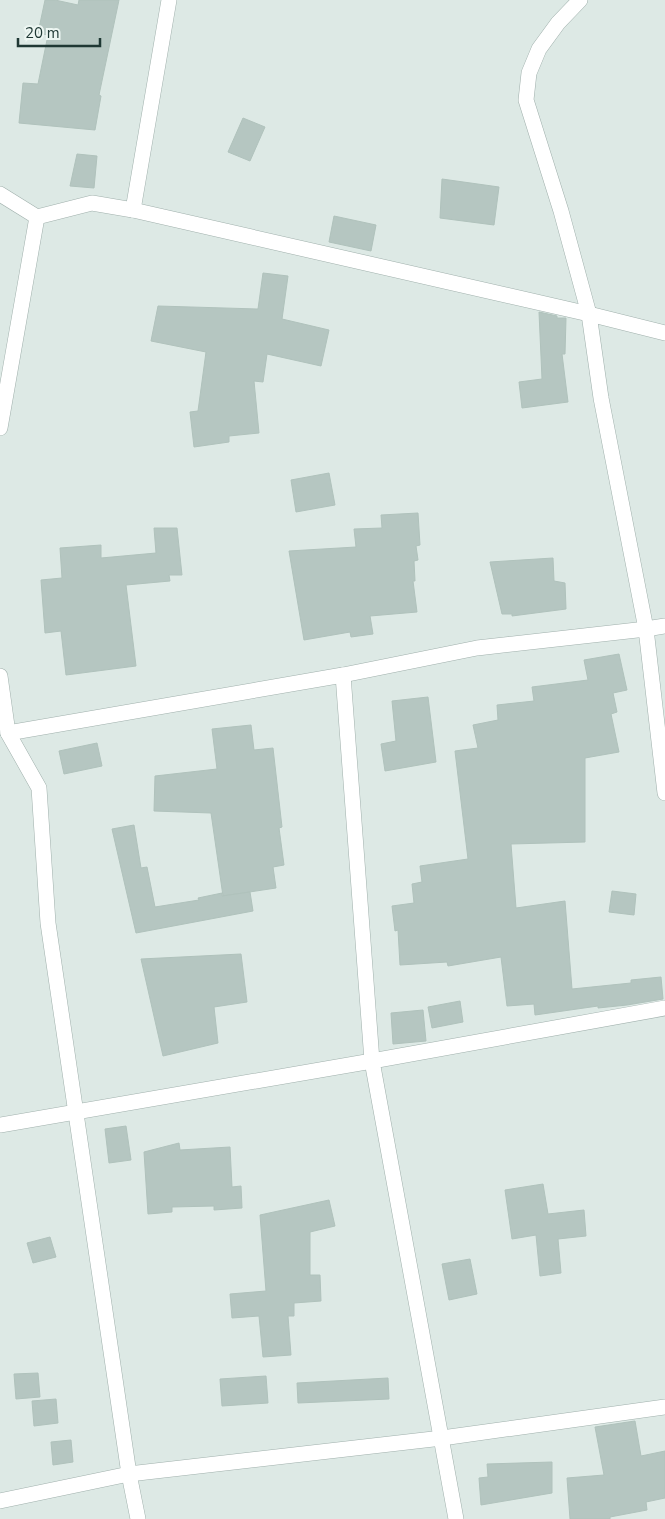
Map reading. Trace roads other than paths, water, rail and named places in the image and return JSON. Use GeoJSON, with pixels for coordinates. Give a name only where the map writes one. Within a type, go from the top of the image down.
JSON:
{"type":"FeatureCollection","features":[{"type":"Feature","properties":{"kind":"street"},"geometry":{"type":"LineString","coordinates":[[133,210],[169,0]]}},
{"type":"Feature","properties":{"kind":"street"},"geometry":{"type":"LineString","coordinates":[[580,0],[558,23],[539,49],[529,73],[526,100],[561,211],[589,314],[601,398],[646,629],[665,792]]}},
{"type":"Feature","properties":{"kind":"street"},"geometry":{"type":"LineString","coordinates":[[0,194],[37,217],[92,203],[133,210],[665,333]]}},
{"type":"Feature","properties":{"kind":"street"},"geometry":{"type":"LineString","coordinates":[[0,428],[37,217]]}},
{"type":"Feature","properties":{"kind":"street"},"geometry":{"type":"LineString","coordinates":[[8,733],[342,676],[477,648],[665,626]]}},
{"type":"Feature","properties":{"kind":"street"},"geometry":{"type":"LineString","coordinates":[[0,676],[8,733],[39,788],[48,923],[138,1519]]}},
{"type":"Feature","properties":{"kind":"street"},"geometry":{"type":"LineString","coordinates":[[342,676],[372,1061],[456,1519]]}},
{"type":"Feature","properties":{"kind":"street"},"geometry":{"type":"LineString","coordinates":[[0,1125],[665,1008]]}},
{"type":"Feature","properties":{"kind":"street"},"geometry":{"type":"LineString","coordinates":[[0,1501],[130,1474],[442,1438],[665,1407]]}}]}
